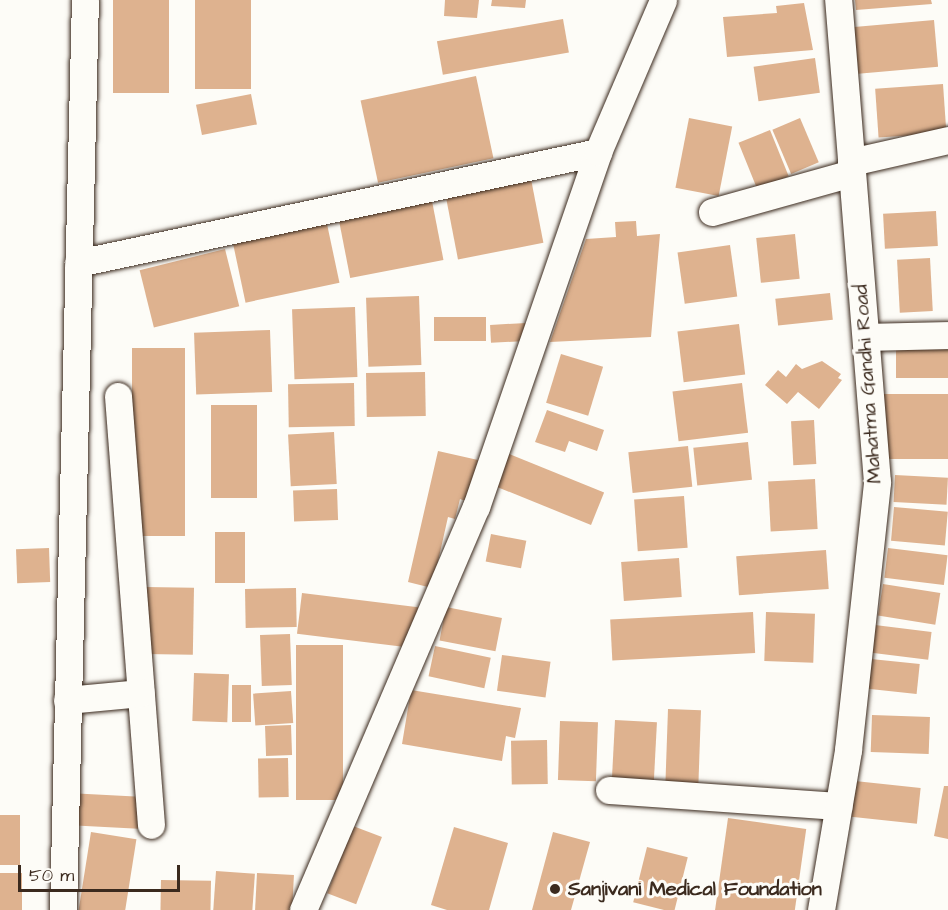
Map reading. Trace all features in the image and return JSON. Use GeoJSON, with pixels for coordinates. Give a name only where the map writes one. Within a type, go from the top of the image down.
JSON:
{"type":"FeatureCollection","features":[{"type":"Feature","properties":{"kind":"street"},"geometry":{"type":"LineString","coordinates":[[63,910],[85,0]]}},
{"type":"Feature","properties":{"kind":"street"},"geometry":{"type":"LineString","coordinates":[[303,910],[476,507],[598,152],[663,0]]}},
{"type":"Feature","properties":{"kind":"street","name":"Mahatma Gandhi Road"},"geometry":{"type":"LineString","coordinates":[[821,910],[838,806],[877,482],[838,0]]}},
{"type":"Feature","properties":{"kind":"street"},"geometry":{"type":"LineString","coordinates":[[712,212],[852,167],[948,140]]}},
{"type":"Feature","properties":{"kind":"street"},"geometry":{"type":"LineString","coordinates":[[78,263],[598,152]]}},
{"type":"Feature","properties":{"kind":"street"},"geometry":{"type":"LineString","coordinates":[[866,337],[948,335]]}},
{"type":"Feature","properties":{"kind":"street"},"geometry":{"type":"LineString","coordinates":[[118,396],[151,825]]}},
{"type":"Feature","properties":{"kind":"street"},"geometry":{"type":"LineString","coordinates":[[67,700],[141,693]]}},
{"type":"Feature","properties":{"kind":"street"},"geometry":{"type":"LineString","coordinates":[[609,790],[838,806]]}},
{"type":"Feature","properties":{"kind":"building"},"geometry":{"type":"Polygon","coordinates":[[[113,0],[169,0],[169,93],[113,93],[113,0]]]}},
{"type":"Feature","properties":{"kind":"building"},"geometry":{"type":"Polygon","coordinates":[[[195,0],[251,0],[251,89],[195,89],[195,0]]]}},
{"type":"Feature","properties":{"kind":"building"},"geometry":{"type":"Polygon","coordinates":[[[445,0],[479,0],[477,18],[444,16],[445,0]]]}},
{"type":"Feature","properties":{"kind":"building"},"geometry":{"type":"Polygon","coordinates":[[[492,0],[526,0],[525,8],[491,6],[492,0]]]}},
{"type":"Feature","properties":{"kind":"building"},"geometry":{"type":"Polygon","coordinates":[[[855,0],[931,0],[932,4],[856,10],[855,0]]]}},
{"type":"Feature","properties":{"kind":"building"},"geometry":{"type":"Polygon","coordinates":[[[804,3],[813,50],[727,57],[723,17],[777,13],[776,6],[804,3]]]}},
{"type":"Feature","properties":{"kind":"building"},"geometry":{"type":"Polygon","coordinates":[[[563,19],[569,52],[443,75],[437,41],[563,19]]]}},
{"type":"Feature","properties":{"kind":"building"},"geometry":{"type":"Polygon","coordinates":[[[934,20],[938,67],[858,74],[854,27],[934,20]]]}},
{"type":"Feature","properties":{"kind":"building"},"geometry":{"type":"Polygon","coordinates":[[[815,58],[820,93],[758,101],[754,67],[815,58]]]}},
{"type":"Feature","properties":{"kind":"building"},"geometry":{"type":"Polygon","coordinates":[[[476,76],[493,158],[378,183],[361,101],[476,76]]]}},
{"type":"Feature","properties":{"kind":"building"},"geometry":{"type":"Polygon","coordinates":[[[943,84],[946,133],[879,138],[875,89],[943,84]]]}},
{"type":"Feature","properties":{"kind":"building"},"geometry":{"type":"Polygon","coordinates":[[[251,94],[257,124],[202,135],[196,105],[251,94]]]}},
{"type":"Feature","properties":{"kind":"building"},"geometry":{"type":"Polygon","coordinates":[[[689,118],[732,126],[719,196],[675,188],[689,118]]]}},
{"type":"Feature","properties":{"kind":"building"},"geometry":{"type":"Polygon","coordinates":[[[800,118],[819,162],[791,174],[772,130],[800,118]]]}},
{"type":"Feature","properties":{"kind":"building"},"geometry":{"type":"Polygon","coordinates":[[[770,130],[789,176],[757,189],[738,143],[770,130]]]}},
{"type":"Feature","properties":{"kind":"building"},"geometry":{"type":"Polygon","coordinates":[[[531,179],[543,243],[458,259],[446,196],[531,179]]]}},
{"type":"Feature","properties":{"kind":"building"},"geometry":{"type":"Polygon","coordinates":[[[432,201],[443,260],[350,278],[339,219],[432,201]]]}},
{"type":"Feature","properties":{"kind":"building"},"geometry":{"type":"Polygon","coordinates":[[[936,211],[938,246],[885,249],[883,214],[936,211]]]}},
{"type":"Feature","properties":{"kind":"building"},"geometry":{"type":"Polygon","coordinates":[[[636,221],[637,236],[660,234],[651,337],[550,342],[586,239],[616,237],[615,222],[636,221]]]}},
{"type":"Feature","properties":{"kind":"building"},"geometry":{"type":"Polygon","coordinates":[[[327,224],[339,283],[246,303],[233,244],[327,224]]]}},
{"type":"Feature","properties":{"kind":"building"},"geometry":{"type":"Polygon","coordinates":[[[795,234],[800,279],[761,283],[756,238],[795,234]]]}},
{"type":"Feature","properties":{"kind":"building"},"geometry":{"type":"Polygon","coordinates":[[[730,245],[737,296],[685,304],[678,252],[730,245]]]}},
{"type":"Feature","properties":{"kind":"building"},"geometry":{"type":"Polygon","coordinates":[[[225,249],[239,306],[154,328],[140,270],[225,249]]]}},
{"type":"Feature","properties":{"kind":"building"},"geometry":{"type":"Polygon","coordinates":[[[930,258],[933,311],[900,313],[897,260],[930,258]]]}},
{"type":"Feature","properties":{"kind":"building"},"geometry":{"type":"Polygon","coordinates":[[[830,293],[833,320],[778,326],[775,299],[830,293]]]}},
{"type":"Feature","properties":{"kind":"building"},"geometry":{"type":"Polygon","coordinates":[[[419,296],[421,365],[368,367],[366,298],[419,296]]]}},
{"type":"Feature","properties":{"kind":"building"},"geometry":{"type":"Polygon","coordinates":[[[355,307],[357,377],[294,379],[292,309],[355,307]]]}},
{"type":"Feature","properties":{"kind":"building"},"geometry":{"type":"Polygon","coordinates":[[[434,317],[486,317],[486,341],[434,341],[434,317]]]}},
{"type":"Feature","properties":{"kind":"building"},"geometry":{"type":"Polygon","coordinates":[[[526,323],[527,341],[491,343],[490,325],[526,323]]]}},
{"type":"Feature","properties":{"kind":"building"},"geometry":{"type":"Polygon","coordinates":[[[739,324],[745,375],[684,382],[677,332],[739,324]]]}},
{"type":"Feature","properties":{"kind":"building"},"geometry":{"type":"Polygon","coordinates":[[[270,330],[272,392],[196,395],[194,333],[270,330]]]}},
{"type":"Feature","properties":{"kind":"building"},"geometry":{"type":"Polygon","coordinates":[[[896,340],[948,340],[948,378],[896,378],[896,340]]]}},
{"type":"Feature","properties":{"kind":"building"},"geometry":{"type":"Polygon","coordinates":[[[132,348],[185,348],[185,536],[132,536],[132,348]]]}},
{"type":"Feature","properties":{"kind":"building"},"geometry":{"type":"Polygon","coordinates":[[[561,354],[603,367],[588,416],[546,403],[561,354]]]}},
{"type":"Feature","properties":{"kind":"building"},"geometry":{"type":"Polygon","coordinates":[[[822,361],[841,374],[838,378],[842,380],[819,409],[798,392],[787,404],[765,385],[778,370],[786,377],[796,364],[802,369],[822,361]]]}},
{"type":"Feature","properties":{"kind":"building"},"geometry":{"type":"Polygon","coordinates":[[[425,372],[426,416],[367,417],[366,373],[425,372]]]}},
{"type":"Feature","properties":{"kind":"building"},"geometry":{"type":"Polygon","coordinates":[[[354,383],[355,426],[289,427],[288,384],[354,383]]]}},
{"type":"Feature","properties":{"kind":"building"},"geometry":{"type":"Polygon","coordinates":[[[742,383],[748,433],[679,441],[673,392],[742,383]]]}},
{"type":"Feature","properties":{"kind":"building"},"geometry":{"type":"Polygon","coordinates":[[[883,394],[948,394],[948,459],[883,459],[883,394]]]}},
{"type":"Feature","properties":{"kind":"building"},"geometry":{"type":"Polygon","coordinates":[[[211,405],[257,405],[257,498],[211,498],[211,405]]]}},
{"type":"Feature","properties":{"kind":"building"},"geometry":{"type":"Polygon","coordinates":[[[547,410],[604,430],[597,451],[569,441],[565,452],[535,442],[547,410]]]}},
{"type":"Feature","properties":{"kind":"building"},"geometry":{"type":"Polygon","coordinates":[[[814,420],[816,464],[793,465],[791,421],[814,420]]]}},
{"type":"Feature","properties":{"kind":"building"},"geometry":{"type":"Polygon","coordinates":[[[334,432],[337,484],[291,486],[288,434],[334,432]]]}},
{"type":"Feature","properties":{"kind":"building"},"geometry":{"type":"Polygon","coordinates":[[[748,442],[752,480],[697,486],[693,448],[748,442]]]}},
{"type":"Feature","properties":{"kind":"building"},"geometry":{"type":"Polygon","coordinates":[[[688,446],[692,487],[633,493],[628,452],[688,446]]]}},
{"type":"Feature","properties":{"kind":"building"},"geometry":{"type":"Polygon","coordinates":[[[438,451],[478,460],[468,502],[460,499],[455,519],[448,517],[432,588],[408,582],[438,451]]]}},
{"type":"Feature","properties":{"kind":"building"},"geometry":{"type":"Polygon","coordinates":[[[504,452],[604,492],[591,525],[491,484],[504,452]]]}},
{"type":"Feature","properties":{"kind":"building"},"geometry":{"type":"Polygon","coordinates":[[[895,475],[948,478],[947,505],[894,502],[895,475]]]}},
{"type":"Feature","properties":{"kind":"building"},"geometry":{"type":"Polygon","coordinates":[[[815,479],[818,529],[771,531],[768,481],[815,479]]]}},
{"type":"Feature","properties":{"kind":"building"},"geometry":{"type":"Polygon","coordinates":[[[337,489],[338,520],[294,522],[293,491],[337,489]]]}},
{"type":"Feature","properties":{"kind":"building"},"geometry":{"type":"Polygon","coordinates":[[[684,496],[688,548],[638,551],[634,499],[684,496]]]}},
{"type":"Feature","properties":{"kind":"building"},"geometry":{"type":"Polygon","coordinates":[[[894,507],[948,512],[945,546],[891,541],[894,507]]]}},
{"type":"Feature","properties":{"kind":"building"},"geometry":{"type":"Polygon","coordinates":[[[215,532],[245,532],[245,583],[215,583],[215,532]]]}},
{"type":"Feature","properties":{"kind":"building"},"geometry":{"type":"Polygon","coordinates":[[[491,534],[526,541],[521,568],[486,561],[491,534]]]}},
{"type":"Feature","properties":{"kind":"building"},"geometry":{"type":"Polygon","coordinates":[[[49,548],[50,582],[17,583],[16,549],[49,548]]]}},
{"type":"Feature","properties":{"kind":"building"},"geometry":{"type":"Polygon","coordinates":[[[888,548],[948,555],[944,585],[884,578],[888,548]]]}},
{"type":"Feature","properties":{"kind":"building"},"geometry":{"type":"Polygon","coordinates":[[[826,550],[829,589],[739,595],[736,556],[826,550]]]}},
{"type":"Feature","properties":{"kind":"building"},"geometry":{"type":"Polygon","coordinates":[[[679,558],[682,597],[624,601],[621,562],[679,558]]]}},
{"type":"Feature","properties":{"kind":"building"},"geometry":{"type":"Polygon","coordinates":[[[883,584],[940,593],[935,625],[878,616],[883,584]]]}},
{"type":"Feature","properties":{"kind":"building"},"geometry":{"type":"Polygon","coordinates":[[[146,587],[194,588],[193,655],[145,654],[146,587]]]}},
{"type":"Feature","properties":{"kind":"building"},"geometry":{"type":"Polygon","coordinates":[[[296,588],[297,627],[246,628],[245,589],[296,588]]]}},
{"type":"Feature","properties":{"kind":"building"},"geometry":{"type":"Polygon","coordinates":[[[302,593],[418,607],[413,648],[297,634],[302,593]]]}},
{"type":"Feature","properties":{"kind":"building"},"geometry":{"type":"Polygon","coordinates":[[[446,607],[502,618],[495,651],[440,640],[446,607]]]}},
{"type":"Feature","properties":{"kind":"building"},"geometry":{"type":"Polygon","coordinates":[[[753,612],[755,653],[612,660],[610,619],[753,612]]]}},
{"type":"Feature","properties":{"kind":"building"},"geometry":{"type":"Polygon","coordinates":[[[766,612],[815,614],[813,663],[764,661],[766,612]]]}},
{"type":"Feature","properties":{"kind":"building"},"geometry":{"type":"Polygon","coordinates":[[[875,625],[932,632],[928,660],[872,653],[875,625]]]}},
{"type":"Feature","properties":{"kind":"building"},"geometry":{"type":"Polygon","coordinates":[[[290,634],[292,685],[262,686],[260,635],[290,634]]]}},
{"type":"Feature","properties":{"kind":"building"},"geometry":{"type":"Polygon","coordinates":[[[296,645],[343,645],[343,800],[296,800],[296,645]]]}},
{"type":"Feature","properties":{"kind":"building"},"geometry":{"type":"Polygon","coordinates":[[[435,646],[491,658],[484,688],[429,676],[435,646]]]}},
{"type":"Feature","properties":{"kind":"building"},"geometry":{"type":"Polygon","coordinates":[[[502,655],[551,662],[546,697],[497,691],[502,655]]]}},
{"type":"Feature","properties":{"kind":"building"},"geometry":{"type":"Polygon","coordinates":[[[871,659],[920,664],[917,694],[868,689],[871,659]]]}},
{"type":"Feature","properties":{"kind":"building"},"geometry":{"type":"Polygon","coordinates":[[[194,673],[229,674],[227,722],[192,721],[194,673]]]}},
{"type":"Feature","properties":{"kind":"building"},"geometry":{"type":"Polygon","coordinates":[[[232,685],[251,685],[251,722],[232,722],[232,685]]]}},
{"type":"Feature","properties":{"kind":"building"},"geometry":{"type":"Polygon","coordinates":[[[411,690],[521,708],[515,738],[506,736],[502,761],[402,744],[411,690]]]}},
{"type":"Feature","properties":{"kind":"building"},"geometry":{"type":"Polygon","coordinates":[[[291,691],[293,723],[255,726],[253,694],[291,691]]]}},
{"type":"Feature","properties":{"kind":"building"},"geometry":{"type":"Polygon","coordinates":[[[668,709],[701,710],[698,789],[665,788],[668,709]]]}},
{"type":"Feature","properties":{"kind":"building"},"geometry":{"type":"Polygon","coordinates":[[[872,715],[930,717],[929,754],[871,752],[872,715]]]}},
{"type":"Feature","properties":{"kind":"building"},"geometry":{"type":"Polygon","coordinates":[[[615,720],[657,722],[654,781],[612,779],[615,720]]]}},
{"type":"Feature","properties":{"kind":"building"},"geometry":{"type":"Polygon","coordinates":[[[560,721],[598,722],[596,781],[558,780],[560,721]]]}},
{"type":"Feature","properties":{"kind":"building"},"geometry":{"type":"Polygon","coordinates":[[[291,725],[292,755],[266,756],[265,726],[291,725]]]}},
{"type":"Feature","properties":{"kind":"building"},"geometry":{"type":"Polygon","coordinates":[[[547,740],[548,784],[512,785],[511,741],[547,740]]]}},
{"type":"Feature","properties":{"kind":"building"},"geometry":{"type":"Polygon","coordinates":[[[288,758],[289,797],[259,798],[258,759],[288,758]]]}},
{"type":"Feature","properties":{"kind":"building"},"geometry":{"type":"Polygon","coordinates":[[[855,781],[921,788],[917,824],[851,817],[855,781]]]}},
{"type":"Feature","properties":{"kind":"building"},"geometry":{"type":"Polygon","coordinates":[[[944,786],[948,786],[948,839],[934,836],[944,786]]]}},
{"type":"Feature","properties":{"kind":"building"},"geometry":{"type":"Polygon","coordinates":[[[68,793],[140,797],[138,829],[66,825],[68,793]]]}},
{"type":"Feature","properties":{"kind":"building"},"geometry":{"type":"Polygon","coordinates":[[[0,815],[20,815],[20,865],[0,865],[0,815]]]}},
{"type":"Feature","properties":{"kind":"building"},"geometry":{"type":"Polygon","coordinates":[[[728,818],[806,829],[795,910],[715,910],[728,818]]]}},
{"type":"Feature","properties":{"kind":"building"},"geometry":{"type":"Polygon","coordinates":[[[353,826],[382,837],[356,904],[327,893],[353,826]]]}},
{"type":"Feature","properties":{"kind":"building"},"geometry":{"type":"Polygon","coordinates":[[[454,827],[508,843],[489,910],[447,910],[431,905],[454,827]]]}},
{"type":"Feature","properties":{"kind":"building"},"geometry":{"type":"Polygon","coordinates":[[[91,832],[136,839],[125,910],[79,910],[91,832]]]}},
{"type":"Feature","properties":{"kind":"building"},"geometry":{"type":"Polygon","coordinates":[[[553,832],[590,842],[571,910],[532,910],[553,832]]]}},
{"type":"Feature","properties":{"kind":"building"},"geometry":{"type":"Polygon","coordinates":[[[647,847],[688,857],[675,910],[664,910],[633,902],[647,847]]]}},
{"type":"Feature","properties":{"kind":"building"},"geometry":{"type":"Polygon","coordinates":[[[216,871],[255,874],[252,910],[213,910],[216,871]]]}},
{"type":"Feature","properties":{"kind":"building"},"geometry":{"type":"Polygon","coordinates":[[[0,873],[22,873],[22,910],[0,910],[0,873]]]}},
{"type":"Feature","properties":{"kind":"building"},"geometry":{"type":"Polygon","coordinates":[[[257,873],[294,875],[292,910],[255,910],[257,873]]]}},
{"type":"Feature","properties":{"kind":"building"},"geometry":{"type":"Polygon","coordinates":[[[161,880],[211,881],[210,910],[160,910],[161,880]]]}},
{"type":"Feature","properties":{"kind":"place","name":"Sanjivani Medical Foundation"},"geometry":{"type":"Point","coordinates":[555,889]}}]}
